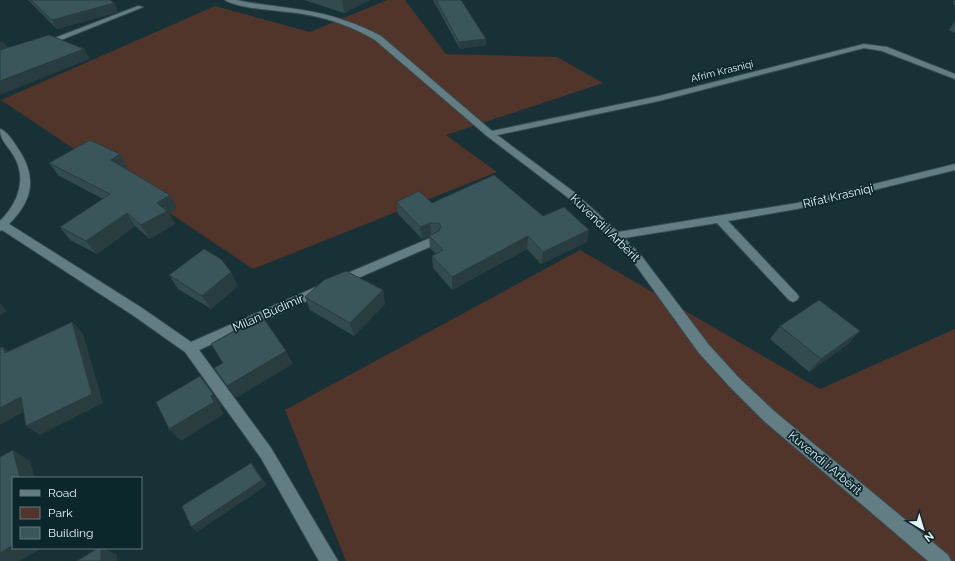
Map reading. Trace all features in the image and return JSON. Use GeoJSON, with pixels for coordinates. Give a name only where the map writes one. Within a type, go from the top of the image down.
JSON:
{"type":"FeatureCollection","features":[{"type":"Feature","properties":{"kind":"street","name":"Kuvendi i Arbërit"},"geometry":{"type":"LineString","coordinates":[[228,0],[312,14],[348,24],[378,38],[394,50],[490,134],[570,194],[616,236],[636,257],[704,349],[734,382],[769,416],[942,561]]}},
{"type":"Feature","properties":{"kind":"street"},"geometry":{"type":"LineString","coordinates":[[37,46],[140,7]]}},
{"type":"Feature","properties":{"kind":"street","name":"Afrim Krasniqi"},"geometry":{"type":"LineString","coordinates":[[490,134],[659,98],[864,46],[884,49],[955,77]]}},
{"type":"Feature","properties":{"kind":"street"},"geometry":{"type":"LineString","coordinates":[[0,132],[11,143],[21,159],[27,178],[26,190],[22,201],[1,226],[138,312],[190,348],[266,453],[329,561]]}},
{"type":"Feature","properties":{"kind":"street","name":"Rifat Krasniqi"},"geometry":{"type":"LineString","coordinates":[[616,236],[818,201],[955,167]]}},
{"type":"Feature","properties":{"kind":"street"},"geometry":{"type":"LineString","coordinates":[[720,219],[793,297]]}},
{"type":"Feature","properties":{"kind":"street","name":"Milan Budimir"},"geometry":{"type":"LineString","coordinates":[[190,348],[435,240]]}},
{"type":"Feature","properties":{"kind":"green space"},"geometry":{"type":"Polygon","coordinates":[[[387,0],[405,0],[446,54],[557,57],[603,83],[446,135],[497,172],[253,269],[1,100],[215,6],[310,32],[387,0]]]}},
{"type":"Feature","properties":{"kind":"green space"},"geometry":{"type":"Polygon","coordinates":[[[580,250],[820,389],[955,329],[955,561],[346,561],[285,410],[580,250]]]}},
{"type":"Feature","properties":{"kind":"building"},"geometry":{"type":"Polygon","coordinates":[[[31,0],[110,0],[114,3],[52,20],[31,0]]]}},
{"type":"Feature","properties":{"kind":"building"},"geometry":{"type":"Polygon","coordinates":[[[436,0],[461,0],[486,39],[459,42],[436,0]]]}},
{"type":"Feature","properties":{"kind":"building"},"geometry":{"type":"Polygon","coordinates":[[[49,35],[84,49],[0,81],[0,50],[49,35]]]}},
{"type":"Feature","properties":{"kind":"building"},"geometry":{"type":"Polygon","coordinates":[[[90,140],[120,154],[111,160],[170,195],[157,203],[167,211],[141,225],[127,213],[86,241],[60,227],[110,194],[49,163],[90,140]]]}},
{"type":"Feature","properties":{"kind":"building"},"geometry":{"type":"Polygon","coordinates":[[[494,175],[543,216],[564,207],[589,230],[543,252],[528,236],[452,277],[432,256],[443,250],[429,236],[439,231],[441,226],[439,223],[430,223],[420,227],[396,202],[419,191],[432,203],[494,175]]]}},
{"type":"Feature","properties":{"kind":"building"},"geometry":{"type":"Polygon","coordinates":[[[204,249],[221,259],[231,272],[202,296],[169,275],[204,249]]]}},
{"type":"Feature","properties":{"kind":"building"},"geometry":{"type":"Polygon","coordinates":[[[346,271],[383,290],[350,323],[305,297],[324,280],[346,271]]]}},
{"type":"Feature","properties":{"kind":"building"},"geometry":{"type":"Polygon","coordinates":[[[819,300],[860,331],[821,359],[780,326],[819,300]]]}},
{"type":"Feature","properties":{"kind":"building"},"geometry":{"type":"Polygon","coordinates":[[[255,319],[264,319],[286,351],[227,386],[214,368],[223,363],[211,344],[255,319]]]}},
{"type":"Feature","properties":{"kind":"building"},"geometry":{"type":"Polygon","coordinates":[[[72,322],[92,394],[26,426],[21,397],[0,408],[0,348],[3,347],[5,353],[72,322]]]}},
{"type":"Feature","properties":{"kind":"building"},"geometry":{"type":"Polygon","coordinates":[[[200,376],[213,394],[211,396],[214,402],[169,429],[156,402],[200,376]]]}},
{"type":"Feature","properties":{"kind":"building"},"geometry":{"type":"Polygon","coordinates":[[[13,450],[20,477],[12,477],[12,546],[0,553],[0,457],[13,450]]]}},
{"type":"Feature","properties":{"kind":"building"},"geometry":{"type":"Polygon","coordinates":[[[251,463],[262,480],[191,527],[182,506],[251,463]]]}},
{"type":"Feature","properties":{"kind":"building"},"geometry":{"type":"Polygon","coordinates":[[[96,549],[101,549],[101,561],[77,561],[96,549]]]}}]}
